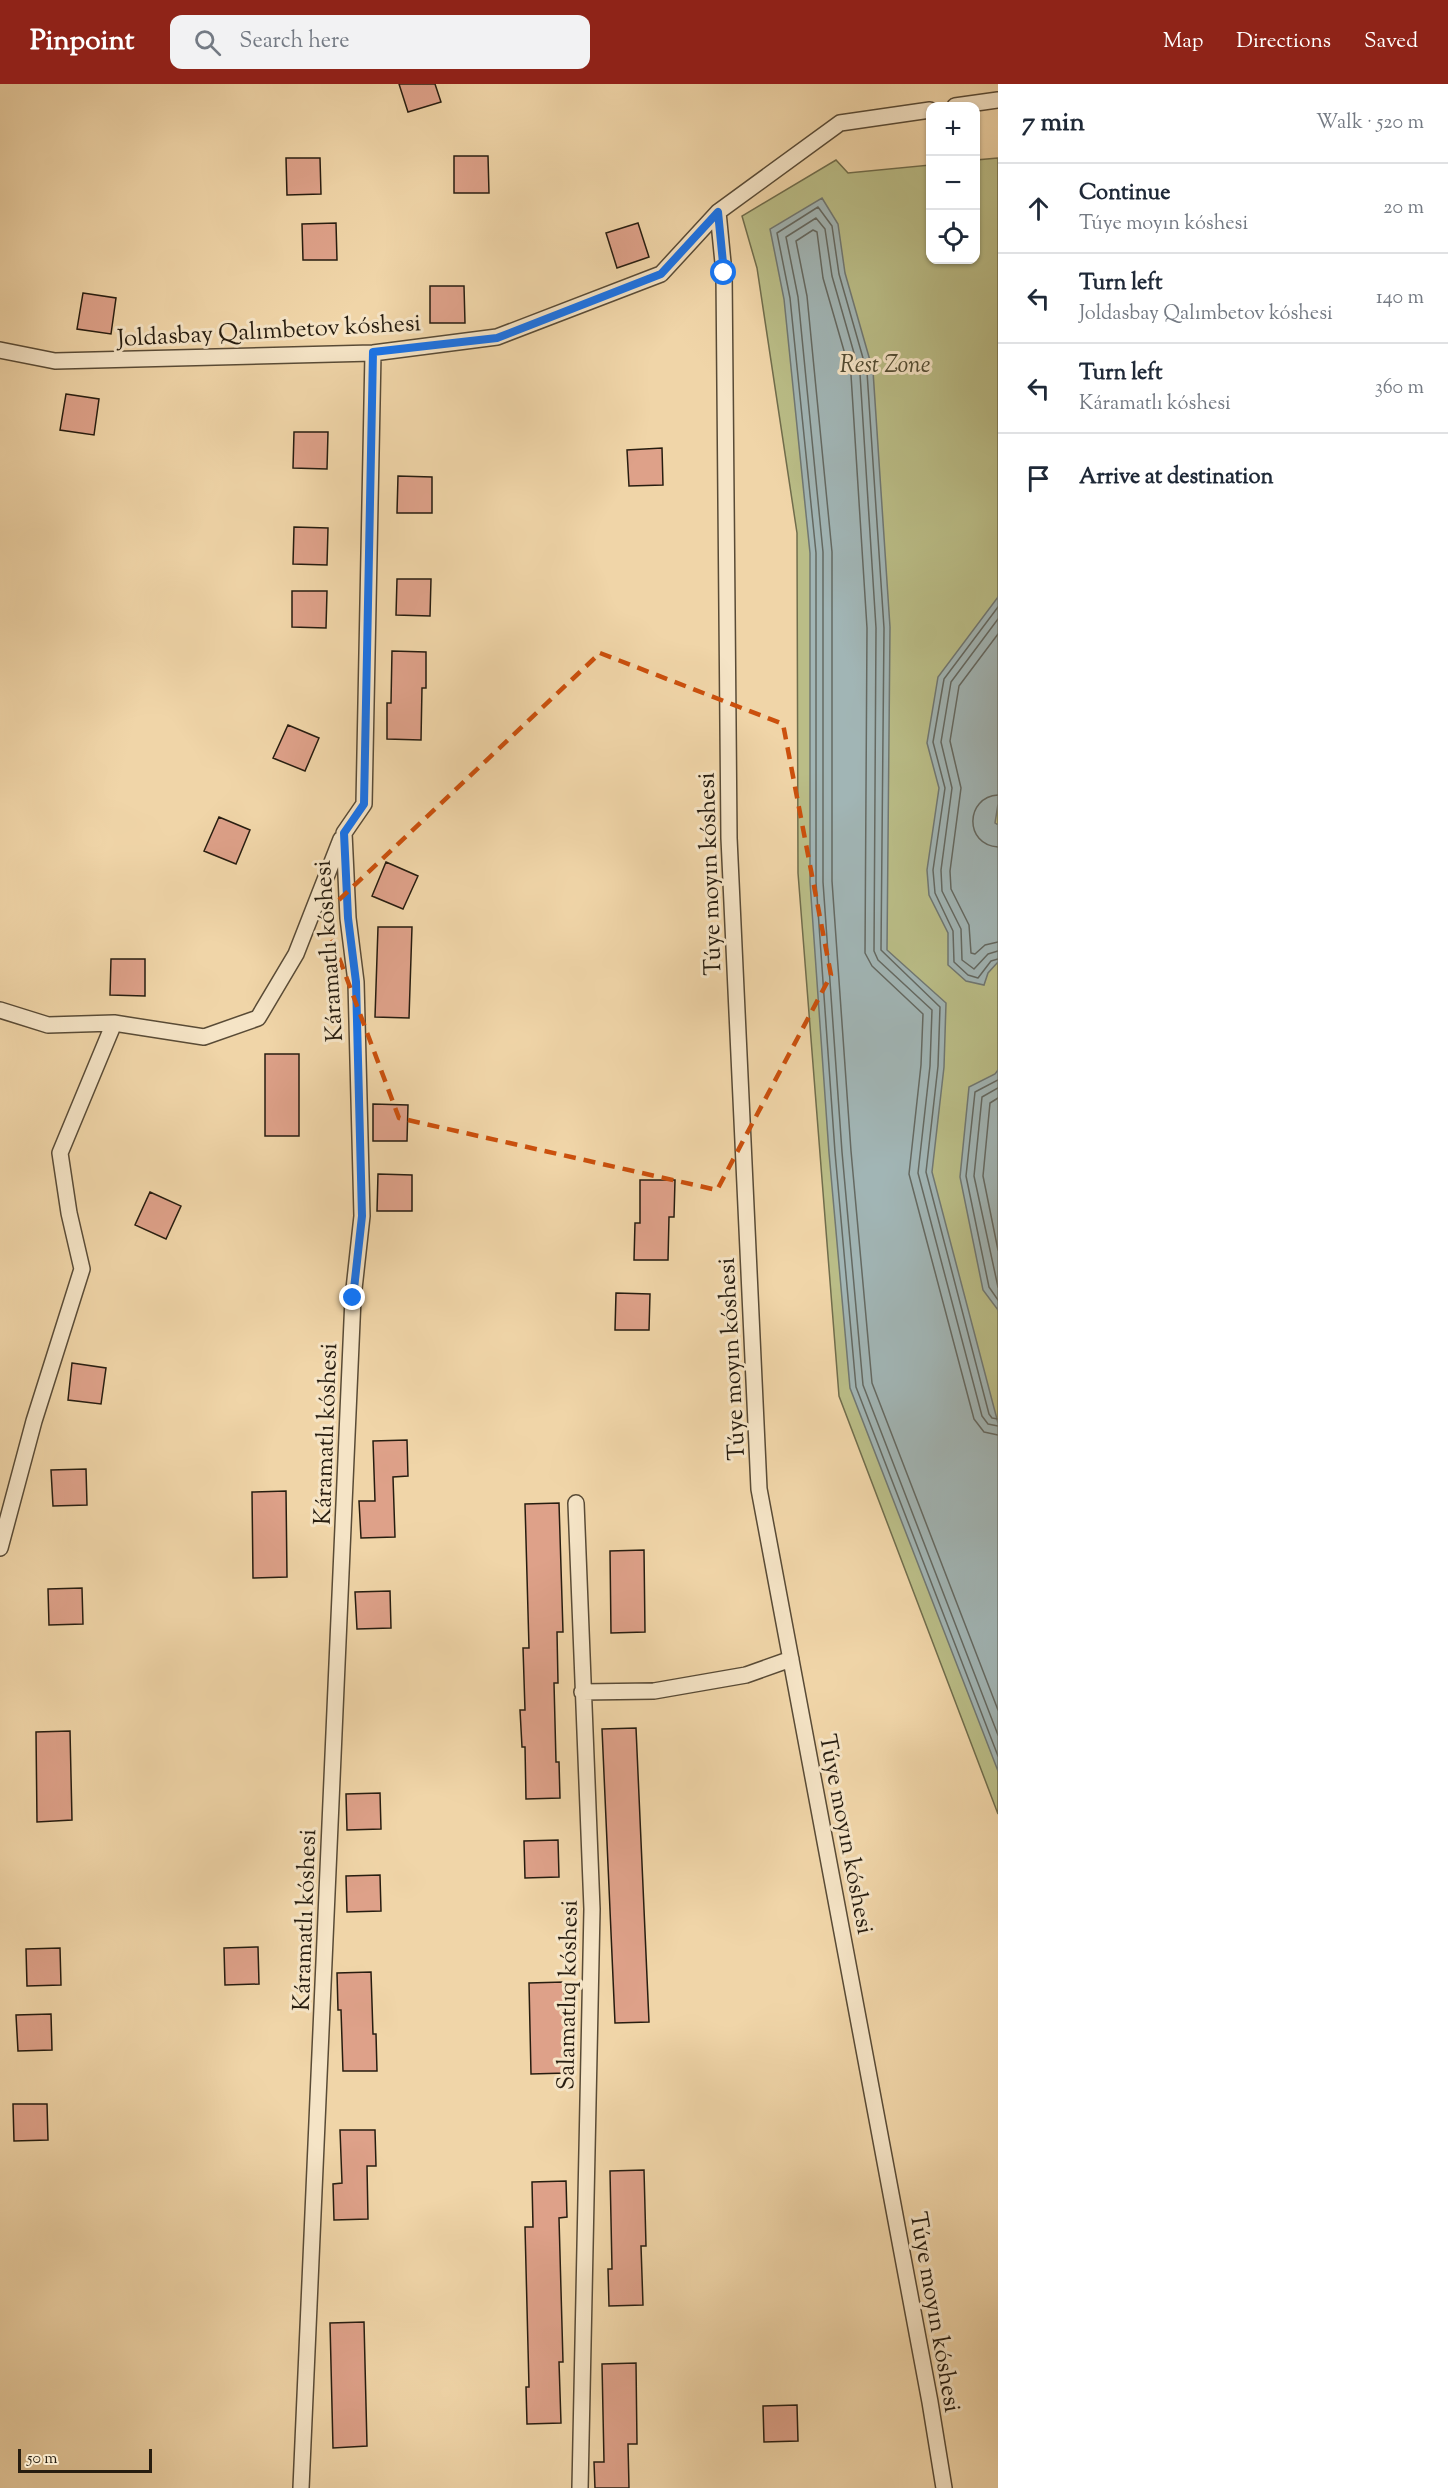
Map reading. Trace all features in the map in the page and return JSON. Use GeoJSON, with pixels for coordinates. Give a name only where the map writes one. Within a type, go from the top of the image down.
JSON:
{"type":"FeatureCollection","features":[{"type":"Feature","properties":{"kind":"street"},"geometry":{"type":"LineString","coordinates":[[980,103],[998,100]]}},
{"type":"Feature","properties":{"kind":"street","name":"Joldasbay Qalımbetov kóshesi"},"geometry":{"type":"LineString","coordinates":[[0,350],[55,361],[373,352],[497,338],[661,274],[718,212],[840,123],[926,111]]}},
{"type":"Feature","properties":{"kind":"street","name":"Túye moyın kóshesi"},"geometry":{"type":"LineString","coordinates":[[718,212],[724,273],[729,838],[759,1489],[930,2402],[944,2488]]}},
{"type":"Feature","properties":{"kind":"street","name":"Káramatlı kóshesi"},"geometry":{"type":"LineString","coordinates":[[301,2488],[353,1298],[362,1216],[356,982],[348,918],[344,833],[364,804],[373,352]]}},
{"type":"Feature","properties":{"kind":"street"},"geometry":{"type":"LineString","coordinates":[[0,1010],[48,1025],[114,1023],[204,1037],[258,1018],[296,954],[344,833]]}},
{"type":"Feature","properties":{"kind":"street"},"geometry":{"type":"LineString","coordinates":[[0,1548],[33,1421],[82,1269],[69,1214],[60,1153],[114,1023]]}},
{"type":"Feature","properties":{"kind":"street","name":"Salamatlıq kóshesi"},"geometry":{"type":"LineString","coordinates":[[576,1503],[592,1910],[580,2488]]}},
{"type":"Feature","properties":{"kind":"street"},"geometry":{"type":"LineString","coordinates":[[582,1692],[654,1690],[746,1675],[791,1659]]}},
{"type":"Feature","properties":{"kind":"highlighted area"},"geometry":{"type":"Polygon","coordinates":[[[600,653],[783,724],[831,975],[717,1190],[399,1118],[323,915],[600,653]]]}},
{"type":"Feature","properties":{"kind":"green space","name":"Rest Zone"},"geometry":{"type":"Polygon","coordinates":[[[998,158],[998,1814],[839,1396],[798,873],[797,533],[757,268],[742,216],[836,160],[848,173],[926,165],[926,264],[980,264],[980,160],[998,158]]]}},
{"type":"Feature","properties":{"kind":"water"},"geometry":{"type":"Polygon","coordinates":[[[822,198],[838,224],[845,273],[873,371],[890,627],[887,950],[946,1003],[944,1067],[932,1172],[998,1423],[998,1771],[850,1388],[829,1153],[810,882],[810,553],[784,299],[770,229],[822,198]]]}},
{"type":"Feature","properties":{"kind":"water"},"geometry":{"type":"Polygon","coordinates":[[[998,597],[998,804],[995,823],[998,825],[998,962],[988,973],[984,985],[966,981],[948,965],[948,933],[929,895],[927,870],[939,788],[927,743],[938,677],[998,597]]]}},
{"type":"Feature","properties":{"kind":"water"},"geometry":{"type":"Polygon","coordinates":[[[998,1070],[998,1310],[983,1290],[960,1177],[969,1087],[995,1074],[998,1070]]]}},
{"type":"Feature","properties":{"kind":"building"},"geometry":{"type":"Polygon","coordinates":[[[399,84],[435,84],[441,102],[408,112],[399,84]]]}},
{"type":"Feature","properties":{"kind":"building"},"geometry":{"type":"Polygon","coordinates":[[[454,156],[488,156],[489,193],[454,193],[454,156]]]}},
{"type":"Feature","properties":{"kind":"building"},"geometry":{"type":"Polygon","coordinates":[[[286,158],[320,158],[321,194],[287,195],[286,158]]]}},
{"type":"Feature","properties":{"kind":"building"},"geometry":{"type":"Polygon","coordinates":[[[336,223],[337,260],[303,260],[302,224],[336,223]]]}},
{"type":"Feature","properties":{"kind":"building"},"geometry":{"type":"Polygon","coordinates":[[[638,223],[649,257],[617,268],[606,233],[638,223]]]}},
{"type":"Feature","properties":{"kind":"building"},"geometry":{"type":"Polygon","coordinates":[[[430,286],[464,286],[465,323],[430,323],[430,286]]]}},
{"type":"Feature","properties":{"kind":"building"},"geometry":{"type":"Polygon","coordinates":[[[83,293],[116,298],[111,334],[77,329],[83,293]]]}},
{"type":"Feature","properties":{"kind":"building"},"geometry":{"type":"Polygon","coordinates":[[[66,394],[99,399],[94,435],[60,430],[66,394]]]}},
{"type":"Feature","properties":{"kind":"building"},"geometry":{"type":"Polygon","coordinates":[[[294,432],[328,432],[327,469],[293,468],[294,432]]]}},
{"type":"Feature","properties":{"kind":"building"},"geometry":{"type":"Polygon","coordinates":[[[662,448],[663,485],[629,486],[627,450],[662,448]]]}},
{"type":"Feature","properties":{"kind":"building"},"geometry":{"type":"Polygon","coordinates":[[[398,476],[432,477],[432,513],[397,513],[398,476]]]}},
{"type":"Feature","properties":{"kind":"building"},"geometry":{"type":"Polygon","coordinates":[[[294,527],[328,528],[327,565],[293,564],[294,527]]]}},
{"type":"Feature","properties":{"kind":"building"},"geometry":{"type":"Polygon","coordinates":[[[397,579],[431,579],[430,616],[396,615],[397,579]]]}},
{"type":"Feature","properties":{"kind":"building"},"geometry":{"type":"Polygon","coordinates":[[[292,591],[327,591],[326,628],[292,627],[292,591]]]}},
{"type":"Feature","properties":{"kind":"building"},"geometry":{"type":"Polygon","coordinates":[[[392,651],[426,652],[426,688],[422,688],[421,740],[387,739],[387,703],[391,703],[392,651]]]}},
{"type":"Feature","properties":{"kind":"building"},"geometry":{"type":"Polygon","coordinates":[[[288,725],[319,738],[305,771],[273,758],[288,725]]]}},
{"type":"Feature","properties":{"kind":"building"},"geometry":{"type":"Polygon","coordinates":[[[219,817],[250,830],[236,864],[204,851],[219,817]]]}},
{"type":"Feature","properties":{"kind":"building"},"geometry":{"type":"Polygon","coordinates":[[[386,862],[418,876],[403,909],[372,896],[386,862]]]}},
{"type":"Feature","properties":{"kind":"building"},"geometry":{"type":"Polygon","coordinates":[[[378,927],[412,927],[409,1018],[375,1017],[378,927]]]}},
{"type":"Feature","properties":{"kind":"building"},"geometry":{"type":"Polygon","coordinates":[[[111,959],[145,959],[145,996],[110,995],[111,959]]]}},
{"type":"Feature","properties":{"kind":"building"},"geometry":{"type":"Polygon","coordinates":[[[265,1054],[299,1054],[299,1136],[265,1136],[265,1054]]]}},
{"type":"Feature","properties":{"kind":"building"},"geometry":{"type":"Polygon","coordinates":[[[373,1104],[408,1105],[407,1141],[373,1141],[373,1104]]]}},
{"type":"Feature","properties":{"kind":"building"},"geometry":{"type":"Polygon","coordinates":[[[378,1174],[412,1175],[412,1211],[377,1211],[378,1174]]]}},
{"type":"Feature","properties":{"kind":"building"},"geometry":{"type":"Polygon","coordinates":[[[640,1180],[675,1180],[674,1217],[669,1217],[668,1260],[634,1260],[635,1223],[640,1223],[640,1180]]]}},
{"type":"Feature","properties":{"kind":"building"},"geometry":{"type":"Polygon","coordinates":[[[150,1192],[181,1206],[166,1239],[135,1225],[150,1192]]]}},
{"type":"Feature","properties":{"kind":"building"},"geometry":{"type":"Polygon","coordinates":[[[616,1293],[650,1294],[649,1330],[615,1330],[616,1293]]]}},
{"type":"Feature","properties":{"kind":"building"},"geometry":{"type":"Polygon","coordinates":[[[72,1363],[106,1368],[101,1404],[68,1400],[72,1363]]]}},
{"type":"Feature","properties":{"kind":"building"},"geometry":{"type":"Polygon","coordinates":[[[407,1440],[408,1476],[393,1477],[395,1537],[361,1538],[359,1501],[375,1501],[373,1441],[407,1440]]]}},
{"type":"Feature","properties":{"kind":"building"},"geometry":{"type":"Polygon","coordinates":[[[86,1469],[87,1505],[53,1506],[51,1470],[86,1469]]]}},
{"type":"Feature","properties":{"kind":"building"},"geometry":{"type":"Polygon","coordinates":[[[286,1491],[287,1577],[253,1578],[252,1492],[286,1491]]]}},
{"type":"Feature","properties":{"kind":"building"},"geometry":{"type":"Polygon","coordinates":[[[559,1503],[563,1632],[557,1632],[558,1683],[554,1683],[556,1762],[559,1762],[560,1798],[526,1799],[525,1747],[522,1747],[520,1710],[525,1710],[523,1648],[529,1648],[525,1504],[559,1503]]]}},
{"type":"Feature","properties":{"kind":"building"},"geometry":{"type":"Polygon","coordinates":[[[644,1550],[645,1632],[611,1633],[610,1551],[644,1550]]]}},
{"type":"Feature","properties":{"kind":"building"},"geometry":{"type":"Polygon","coordinates":[[[82,1588],[83,1624],[49,1625],[48,1589],[82,1588]]]}},
{"type":"Feature","properties":{"kind":"building"},"geometry":{"type":"Polygon","coordinates":[[[390,1591],[391,1628],[357,1629],[355,1592],[390,1591]]]}},
{"type":"Feature","properties":{"kind":"building"},"geometry":{"type":"Polygon","coordinates":[[[636,1728],[649,2022],[615,2023],[602,1729],[636,1728]]]}},
{"type":"Feature","properties":{"kind":"building"},"geometry":{"type":"Polygon","coordinates":[[[70,1731],[72,1820],[37,1822],[36,1732],[70,1731]]]}},
{"type":"Feature","properties":{"kind":"building"},"geometry":{"type":"Polygon","coordinates":[[[380,1793],[381,1829],[347,1830],[346,1794],[380,1793]]]}},
{"type":"Feature","properties":{"kind":"building"},"geometry":{"type":"Polygon","coordinates":[[[558,1840],[559,1877],[525,1878],[524,1841],[558,1840]]]}},
{"type":"Feature","properties":{"kind":"building"},"geometry":{"type":"Polygon","coordinates":[[[380,1875],[381,1911],[347,1912],[346,1876],[380,1875]]]}},
{"type":"Feature","properties":{"kind":"building"},"geometry":{"type":"Polygon","coordinates":[[[258,1947],[259,1984],[225,1985],[224,1948],[258,1947]]]}},
{"type":"Feature","properties":{"kind":"building"},"geometry":{"type":"Polygon","coordinates":[[[60,1948],[61,1985],[27,1986],[26,1949],[60,1948]]]}},
{"type":"Feature","properties":{"kind":"building"},"geometry":{"type":"Polygon","coordinates":[[[371,1972],[377,2071],[343,2071],[337,1973],[371,1972]]]}},
{"type":"Feature","properties":{"kind":"building"},"geometry":{"type":"Polygon","coordinates":[[[564,1982],[566,2073],[531,2074],[529,1983],[564,1982]]]}},
{"type":"Feature","properties":{"kind":"building"},"geometry":{"type":"Polygon","coordinates":[[[51,2014],[52,2050],[18,2051],[16,2015],[51,2014]]]}},
{"type":"Feature","properties":{"kind":"building"},"geometry":{"type":"Polygon","coordinates":[[[13,2104],[47,2104],[48,2140],[14,2141],[13,2104]]]}},
{"type":"Feature","properties":{"kind":"building"},"geometry":{"type":"Polygon","coordinates":[[[340,2130],[375,2130],[376,2166],[367,2166],[368,2219],[334,2220],[333,2184],[342,2183],[340,2130]]]}},
{"type":"Feature","properties":{"kind":"building"},"geometry":{"type":"Polygon","coordinates":[[[644,2170],[646,2246],[641,2246],[643,2305],[609,2306],[608,2269],[612,2269],[610,2171],[644,2170]]]}},
{"type":"Feature","properties":{"kind":"building"},"geometry":{"type":"Polygon","coordinates":[[[566,2181],[567,2217],[559,2218],[563,2362],[559,2362],[561,2423],[527,2424],[526,2387],[529,2387],[525,2227],[533,2227],[532,2182],[566,2181]]]}},
{"type":"Feature","properties":{"kind":"building"},"geometry":{"type":"Polygon","coordinates":[[[364,2322],[367,2446],[333,2448],[330,2323],[364,2322]]]}},
{"type":"Feature","properties":{"kind":"building"},"geometry":{"type":"Polygon","coordinates":[[[636,2363],[637,2444],[628,2444],[629,2488],[595,2488],[594,2462],[604,2462],[602,2364],[636,2363]]]}},
{"type":"Feature","properties":{"kind":"building"},"geometry":{"type":"Polygon","coordinates":[[[797,2405],[798,2441],[764,2442],[763,2406],[797,2405]]]}},
{"type":"Feature","properties":{"kind":"route"},"geometry":{"type":"LineString","coordinates":[[353,1298],[362,1216],[356,982],[348,918],[344,833],[364,804],[373,352],[497,338],[661,274],[718,212],[724,273]]}}]}
